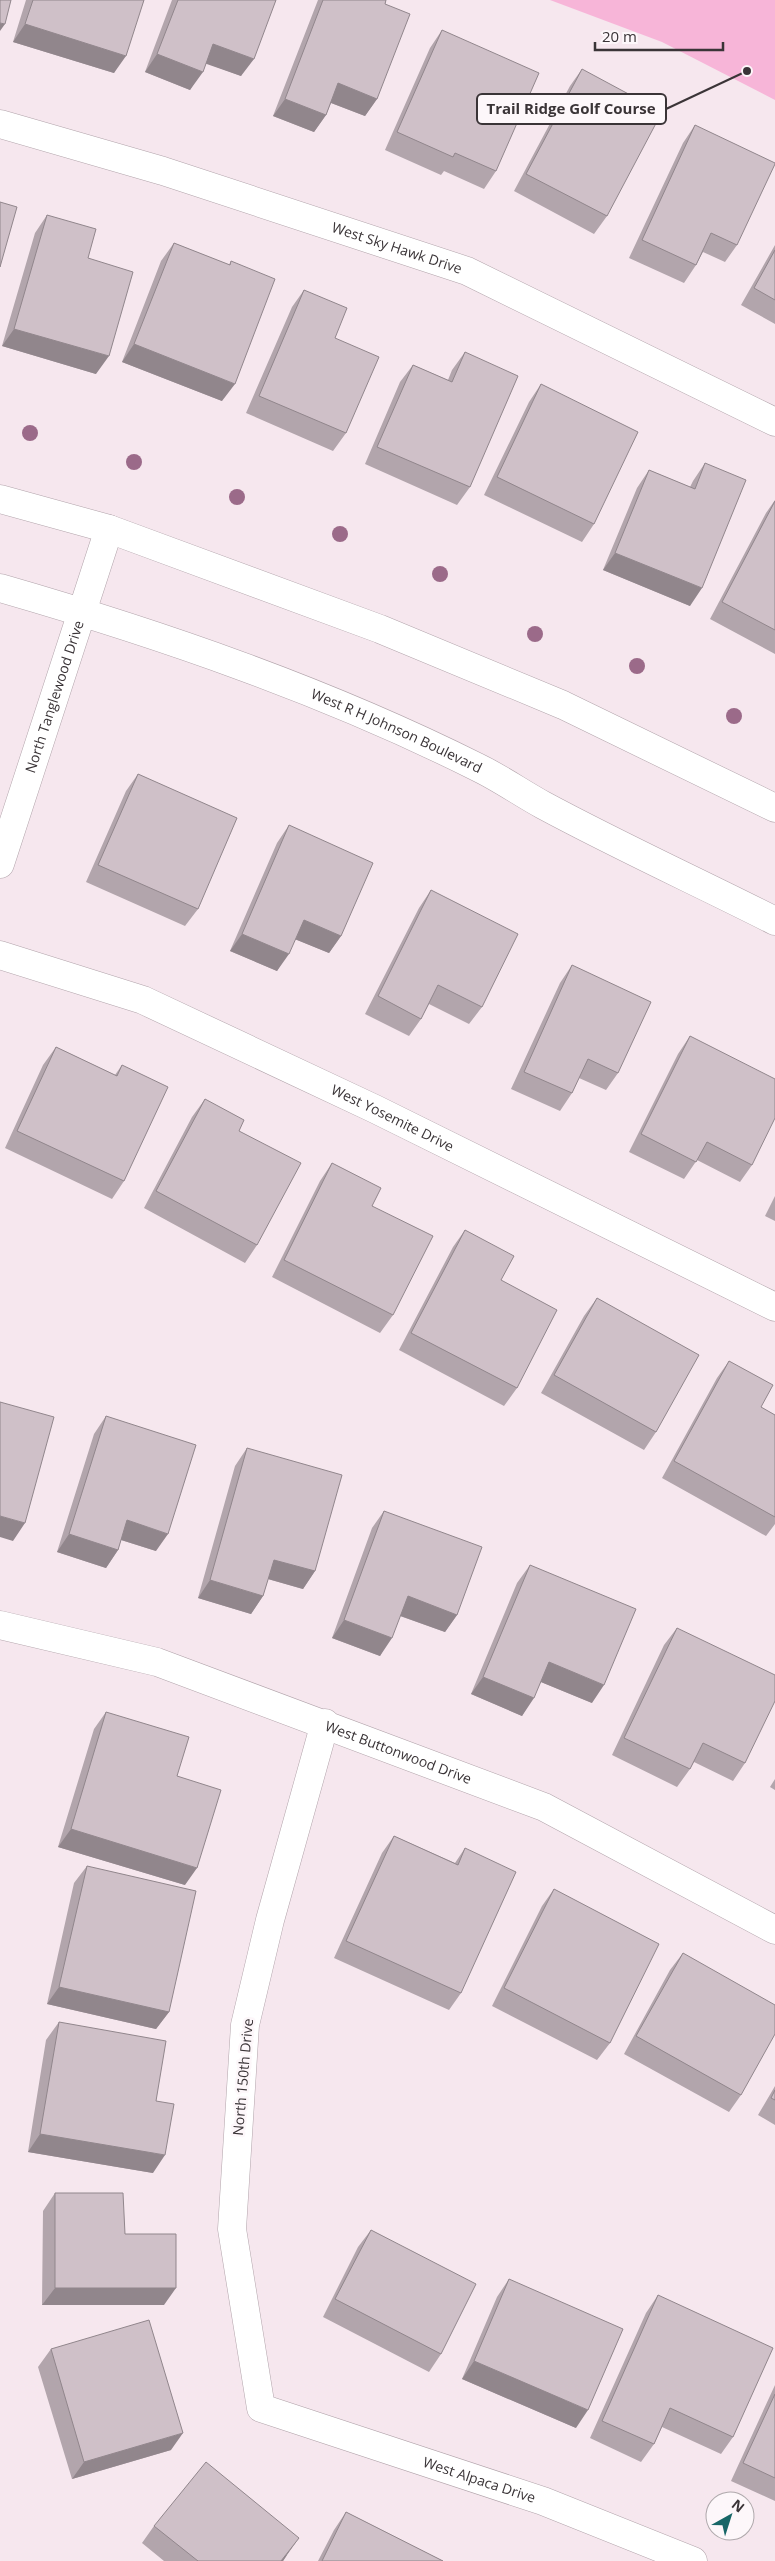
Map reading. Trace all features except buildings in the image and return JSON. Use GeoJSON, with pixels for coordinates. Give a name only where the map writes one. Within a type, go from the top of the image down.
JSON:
{"type":"FeatureCollection","features":[{"type":"Feature","properties":{"kind":"street","name":"West Sky Hawk Drive"},"geometry":{"type":"LineString","coordinates":[[0,124],[163,171],[467,272],[775,422]]}},
{"type":"Feature","properties":{"kind":"street"},"geometry":{"type":"LineString","coordinates":[[0,499],[109,529],[380,629],[563,706],[775,808]]}},
{"type":"Feature","properties":{"kind":"street","name":"North Tanglewood Drive"},"geometry":{"type":"LineString","coordinates":[[0,864],[84,612],[109,529]]}},
{"type":"Feature","properties":{"kind":"street","name":"West R H Johnson Boulevard"},"geometry":{"type":"LineString","coordinates":[[0,588],[84,612],[226,660],[362,714],[478,767],[544,805],[775,921]]}},
{"type":"Feature","properties":{"kind":"street","name":"West Yosemite Drive"},"geometry":{"type":"LineString","coordinates":[[0,955],[143,1000],[375,1108],[775,1307]]}},
{"type":"Feature","properties":{"kind":"street","name":"West Buttonwood Drive"},"geometry":{"type":"LineString","coordinates":[[0,1625],[157,1662],[325,1723],[544,1807],[775,1930]]}},
{"type":"Feature","properties":{"kind":"street","name":"North 150th Drive"},"geometry":{"type":"LineString","coordinates":[[261,2408],[232,2229],[245,2025],[270,1920],[325,1723]]}},
{"type":"Feature","properties":{"kind":"street","name":"West Alpaca Drive"},"geometry":{"type":"LineString","coordinates":[[261,2408],[543,2501],[693,2561]]}},
{"type":"Feature","properties":{"kind":"shaded area"},"geometry":{"type":"Polygon","coordinates":[[[550,0],[775,0],[775,100],[662,42],[550,0]]]}},
{"type":"Feature","properties":{"kind":"place","name":"Trail Ridge Golf Course"},"geometry":{"type":"Point","coordinates":[747,71]}}]}
